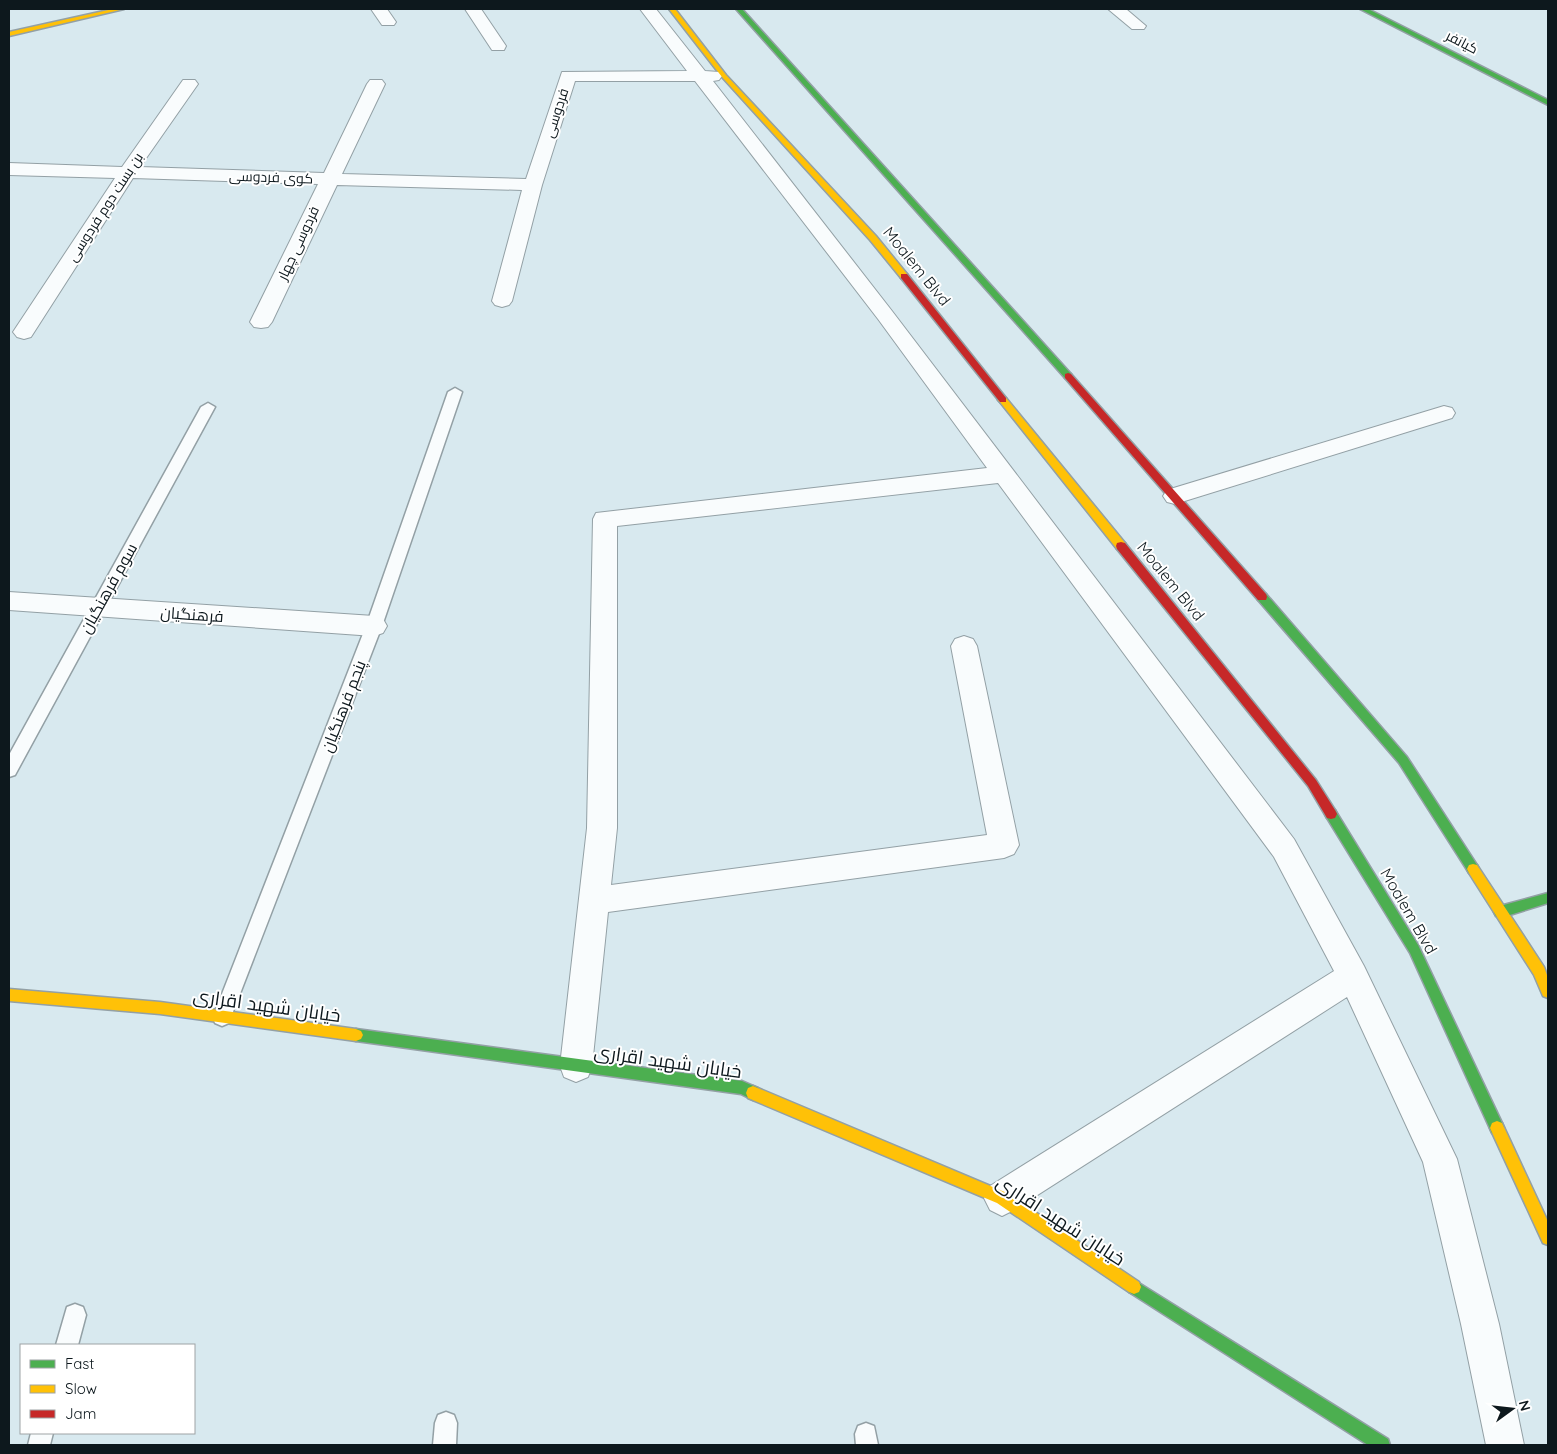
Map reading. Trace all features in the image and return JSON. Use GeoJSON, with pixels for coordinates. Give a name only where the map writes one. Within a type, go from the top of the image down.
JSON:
{"type":"FeatureCollection","features":[{"type":"Feature","properties":{"kind":"main road"},"geometry":{"type":"LineString","coordinates":[[9,34],[121,9]]}},
{"type":"Feature","properties":{"kind":"main road","name":"Moalem Blvd"},"geometry":{"type":"LineString","coordinates":[[672,9],[711,76],[873,238],[1312,783],[1414,949],[1548,1238]]}},
{"type":"Feature","properties":{"kind":"main road"},"geometry":{"type":"LineString","coordinates":[[739,9],[1175,496],[1403,760],[1539,971],[1548,992]]}},
{"type":"Feature","properties":{"kind":"main road","name":"کیانفر"},"geometry":{"type":"LineString","coordinates":[[1363,9],[1548,102]]}},
{"type":"Feature","properties":{"kind":"main road"},"geometry":{"type":"LineString","coordinates":[[1500,912],[1548,898]]}},
{"type":"Feature","properties":{"kind":"main road","name":"خیابان شهید اقراری"},"geometry":{"type":"LineString","coordinates":[[9,995],[160,1008],[742,1088],[1002,1198],[1135,1288],[1382,1445]]}},
{"type":"Feature","properties":{"kind":"street"},"geometry":{"type":"LineString","coordinates":[[473,9],[498,46]]}},
{"type":"Feature","properties":{"kind":"street"},"geometry":{"type":"LineString","coordinates":[[648,9],[711,76],[885,315],[1284,848],[1352,976],[1440,1159],[1480,1324],[1505,1445]]}},
{"type":"Feature","properties":{"kind":"street"},"geometry":{"type":"LineString","coordinates":[[1116,9],[1138,26]]}},
{"type":"Feature","properties":{"kind":"street","name":"فردوسی"},"geometry":{"type":"LineString","coordinates":[[502,301],[533,185],[568,76],[711,76]]}},
{"type":"Feature","properties":{"kind":"street","name":"بن بست دوم فردوسی"},"geometry":{"type":"LineString","coordinates":[[24,332],[127,173],[189,84]]}},
{"type":"Feature","properties":{"kind":"street","name":"فردوسی چهار"},"geometry":{"type":"LineString","coordinates":[[261,322],[328,179],[376,84]]}},
{"type":"Feature","properties":{"kind":"street","name":"کوی فردوسی"},"geometry":{"type":"LineString","coordinates":[[9,169],[533,185]]}},
{"type":"Feature","properties":{"kind":"street"},"geometry":{"type":"LineString","coordinates":[[1175,496],[1444,413]]}},
{"type":"Feature","properties":{"kind":"street"},"geometry":{"type":"LineString","coordinates":[[576,1066],[602,828],[605,519],[1004,474]]}},
{"type":"Feature","properties":{"kind":"street","name":"فرهنگیان"},"geometry":{"type":"LineString","coordinates":[[9,601],[374,626]]}},
{"type":"Feature","properties":{"kind":"street"},"geometry":{"type":"LineString","coordinates":[[594,901],[1004,845],[964,646]]}},
{"type":"Feature","properties":{"kind":"street"},"geometry":{"type":"LineString","coordinates":[[1002,1198],[1352,976]]}},
{"type":"Feature","properties":{"kind":"lane","name":"پنجم فرهنگیان"},"geometry":{"type":"LineString","coordinates":[[222,1017],[374,626],[455,392]]}},
{"type":"Feature","properties":{"kind":"lane","name":"سوم فرهنگیان"},"geometry":{"type":"LineString","coordinates":[[9,770],[208,407]]}},
{"type":"Feature","properties":{"kind":"lane"},"geometry":{"type":"LineString","coordinates":[[67,1344],[75,1315]]}},
{"type":"Feature","properties":{"kind":"lane"},"geometry":{"type":"LineString","coordinates":[[444,1445],[446,1423]]}},
{"type":"Feature","properties":{"kind":"traffic: fast"},"geometry":{"type":"LineString","coordinates":[[739,9],[1068,376]]}},
{"type":"Feature","properties":{"kind":"traffic: fast"},"geometry":{"type":"LineString","coordinates":[[1363,9],[1548,103]]}},
{"type":"Feature","properties":{"kind":"traffic: fast"},"geometry":{"type":"LineString","coordinates":[[1262,597],[1403,760],[1473,869]]}},
{"type":"Feature","properties":{"kind":"traffic: fast"},"geometry":{"type":"LineString","coordinates":[[1331,814],[1414,949],[1497,1128]]}},
{"type":"Feature","properties":{"kind":"traffic: fast"},"geometry":{"type":"LineString","coordinates":[[1500,912],[1548,898]]}},
{"type":"Feature","properties":{"kind":"traffic: fast"},"geometry":{"type":"LineString","coordinates":[[356,1035],[742,1088],[753,1093]]}},
{"type":"Feature","properties":{"kind":"traffic: fast"},"geometry":{"type":"LineString","coordinates":[[1134,1287],[1382,1445]]}},
{"type":"Feature","properties":{"kind":"traffic: slow"},"geometry":{"type":"LineString","coordinates":[[9,34],[121,9]]}},
{"type":"Feature","properties":{"kind":"traffic: slow"},"geometry":{"type":"LineString","coordinates":[[672,9],[724,76],[873,238],[904,276]]}},
{"type":"Feature","properties":{"kind":"traffic: slow"},"geometry":{"type":"LineString","coordinates":[[1003,400],[1121,546]]}},
{"type":"Feature","properties":{"kind":"traffic: slow"},"geometry":{"type":"LineString","coordinates":[[1473,869],[1539,971],[1548,992]]}},
{"type":"Feature","properties":{"kind":"traffic: slow"},"geometry":{"type":"LineString","coordinates":[[9,995],[160,1008],[356,1035]]}},
{"type":"Feature","properties":{"kind":"traffic: slow"},"geometry":{"type":"LineString","coordinates":[[753,1093],[1002,1198],[1134,1287]]}},
{"type":"Feature","properties":{"kind":"traffic: slow"},"geometry":{"type":"LineString","coordinates":[[1497,1128],[1548,1238]]}},
{"type":"Feature","properties":{"kind":"traffic: jam"},"geometry":{"type":"LineString","coordinates":[[904,276],[1003,400]]}},
{"type":"Feature","properties":{"kind":"traffic: jam"},"geometry":{"type":"LineString","coordinates":[[1068,376],[1262,597]]}},
{"type":"Feature","properties":{"kind":"traffic: jam"},"geometry":{"type":"LineString","coordinates":[[1121,546],[1312,783],[1331,814]]}}]}
